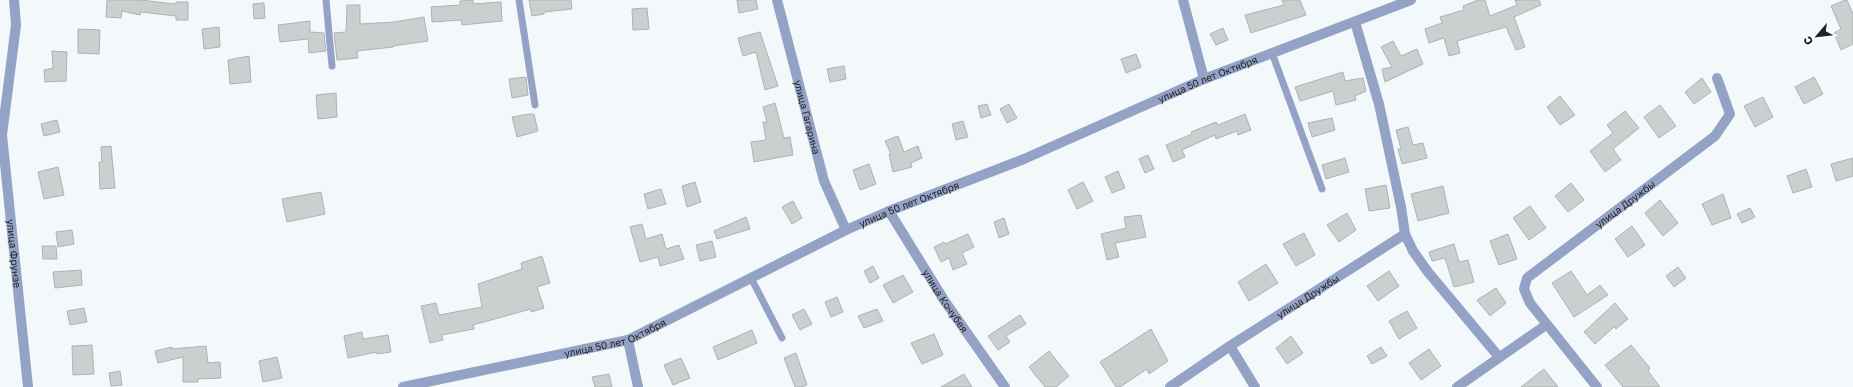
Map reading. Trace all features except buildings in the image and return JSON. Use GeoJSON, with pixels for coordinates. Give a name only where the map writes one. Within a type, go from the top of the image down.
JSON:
{"type":"FeatureCollection","features":[{"type":"Feature","properties":{"kind":"street","name":"улица Фрунзе"},"geometry":{"type":"LineString","coordinates":[[14,0],[16,25],[4,89],[2,135],[28,387]]}},
{"type":"Feature","properties":{"kind":"street","name":"улица Гагарина"},"geometry":{"type":"LineString","coordinates":[[777,0],[824,180],[846,230]]}},
{"type":"Feature","properties":{"kind":"street"},"geometry":{"type":"LineString","coordinates":[[1183,0],[1204,79]]}},
{"type":"Feature","properties":{"kind":"street","name":"улица 50 лет Октября"},"geometry":{"type":"LineString","coordinates":[[403,387],[628,340],[846,230],[889,211],[1024,159],[1204,79],[1411,0]]}},
{"type":"Feature","properties":{"kind":"street"},"geometry":{"type":"LineString","coordinates":[[1355,22],[1379,104],[1401,207],[1405,234],[1413,251],[1428,272],[1499,357]]}},
{"type":"Feature","properties":{"kind":"street","name":"улица Дружбы"},"geometry":{"type":"LineString","coordinates":[[1596,387],[1530,303],[1524,289],[1527,278],[1715,136],[1730,114],[1717,78]]}},
{"type":"Feature","properties":{"kind":"street","name":"улица Кочубея"},"geometry":{"type":"LineString","coordinates":[[889,211],[944,300],[1006,387]]}},
{"type":"Feature","properties":{"kind":"street","name":"улица Дружбы"},"geometry":{"type":"LineString","coordinates":[[1170,387],[1230,346],[1405,234]]}},
{"type":"Feature","properties":{"kind":"street"},"geometry":{"type":"LineString","coordinates":[[1457,387],[1546,325]]}},
{"type":"Feature","properties":{"kind":"street"},"geometry":{"type":"LineString","coordinates":[[628,340],[638,387]]}},
{"type":"Feature","properties":{"kind":"street"},"geometry":{"type":"LineString","coordinates":[[1230,346],[1255,387]]}},
{"type":"Feature","properties":{"kind":"lane"},"geometry":{"type":"LineString","coordinates":[[326,0],[332,66]]}},
{"type":"Feature","properties":{"kind":"lane"},"geometry":{"type":"LineString","coordinates":[[519,0],[535,105]]}},
{"type":"Feature","properties":{"kind":"lane"},"geometry":{"type":"LineString","coordinates":[[1272,53],[1322,189]]}},
{"type":"Feature","properties":{"kind":"lane"},"geometry":{"type":"LineString","coordinates":[[751,278],[782,338]]}}]}
